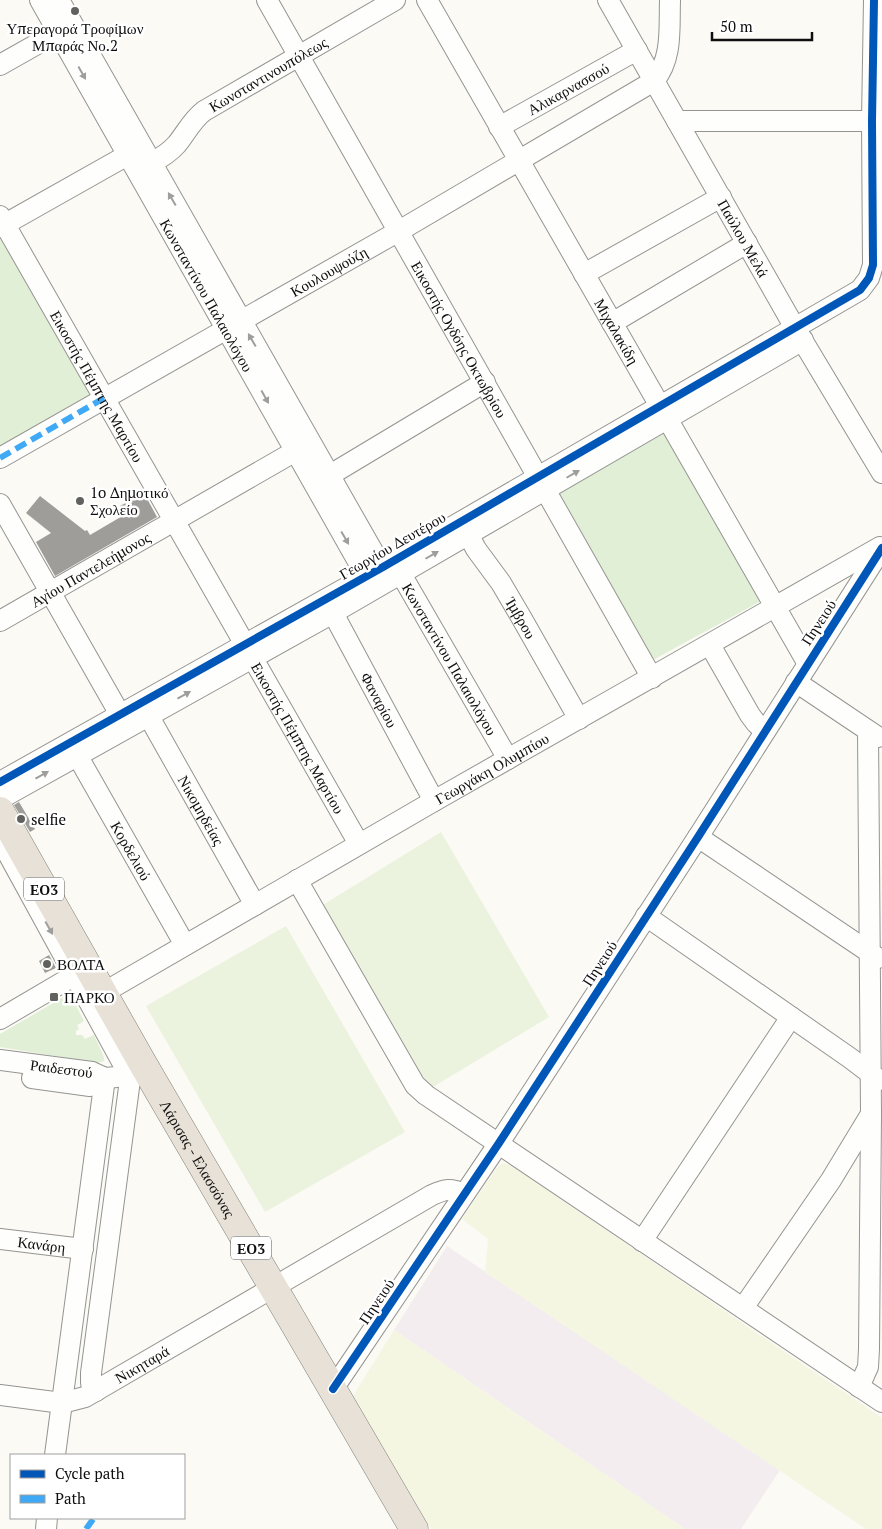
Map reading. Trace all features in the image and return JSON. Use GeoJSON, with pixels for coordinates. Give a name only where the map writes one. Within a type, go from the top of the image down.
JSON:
{"type":"FeatureCollection","features":[{"type":"Feature","properties":{"kind":"highway","name":"Λάρισας - Ελασσόνας"},"geometry":{"type":"LineString","coordinates":[[1,794],[82,971],[103,993],[136,1068],[274,1286],[414,1529]]}},
{"type":"Feature","properties":{"kind":"street","name":"Κωνσταντίνου Παλαιολόγου"},"geometry":{"type":"LineString","coordinates":[[40,0],[66,27],[322,480],[508,759]]}},
{"type":"Feature","properties":{"kind":"street","name":"Κωνσταντίνου Παλαιολόγου"},"geometry":{"type":"LineString","coordinates":[[60,0],[66,27]]}},
{"type":"Feature","properties":{"kind":"street","name":"Εικοστής Ογδόης Οκτωβρίου"},"geometry":{"type":"LineString","coordinates":[[266,0],[652,678]]}},
{"type":"Feature","properties":{"kind":"street","name":"Κωνσταντινουπόλεως"},"geometry":{"type":"LineString","coordinates":[[2,222],[140,155],[168,153],[178,143],[193,120],[204,111],[396,0]]}},
{"type":"Feature","properties":{"kind":"street","name":"Μιχαλακίδη"},"geometry":{"type":"LineString","coordinates":[[426,0],[808,664]]}},
{"type":"Feature","properties":{"kind":"street","name":"Παύλου Μελά"},"geometry":{"type":"LineString","coordinates":[[608,0],[799,334],[882,473]]}},
{"type":"Feature","properties":{"kind":"street"},"geometry":{"type":"LineString","coordinates":[[654,80],[666,61],[669,41],[670,0]]}},
{"type":"Feature","properties":{"kind":"street","name":"Γεωργίου Δευτέρου"},"geometry":{"type":"LineString","coordinates":[[1,794],[124,721],[542,484],[799,334],[860,290],[869,278],[872,265],[874,0]]}},
{"type":"Feature","properties":{"kind":"street"},"geometry":{"type":"LineString","coordinates":[[0,65],[66,27]]}},
{"type":"Feature","properties":{"kind":"street","name":"Αλικαρνασσού"},"geometry":{"type":"LineString","coordinates":[[499,127],[637,50]]}},
{"type":"Feature","properties":{"kind":"street","name":"Κουλουψούζη"},"geometry":{"type":"LineString","coordinates":[[0,458],[399,231],[654,80]]}},
{"type":"Feature","properties":{"kind":"street"},"geometry":{"type":"LineString","coordinates":[[678,121],[872,122]]}},
{"type":"Feature","properties":{"kind":"street"},"geometry":{"type":"LineString","coordinates":[[584,274],[721,197]]}},
{"type":"Feature","properties":{"kind":"street","name":"Εικοστής Πέμπτης Μαρτίου"},"geometry":{"type":"LineString","coordinates":[[2,222],[359,844]]}},
{"type":"Feature","properties":{"kind":"street"},"geometry":{"type":"LineString","coordinates":[[612,323],[747,243]]}},
{"type":"Feature","properties":{"kind":"street"},"geometry":{"type":"LineString","coordinates":[[322,480],[485,382]]}},
{"type":"Feature","properties":{"kind":"street","name":"Αγίου Παντελεήμονος"},"geometry":{"type":"LineString","coordinates":[[0,621],[303,447]]}},
{"type":"Feature","properties":{"kind":"street"},"geometry":{"type":"LineString","coordinates":[[0,504],[124,721]]}},
{"type":"Feature","properties":{"kind":"street","name":"Ίμβρου"},"geometry":{"type":"LineString","coordinates":[[464,528],[511,600],[579,718]]}},
{"type":"Feature","properties":{"kind":"street","name":"Γεωργάκη Ολυμπίου"},"geometry":{"type":"LineString","coordinates":[[103,993],[434,801],[882,547]]}},
{"type":"Feature","properties":{"kind":"street","name":"Πηνειού"},"geometry":{"type":"LineString","coordinates":[[333,1389],[499,1143],[698,837],[882,547]]}},
{"type":"Feature","properties":{"kind":"street","name":"Φαναρίου"},"geometry":{"type":"LineString","coordinates":[[329,606],[434,801]]}},
{"type":"Feature","properties":{"kind":"street"},"geometry":{"type":"LineString","coordinates":[[710,645],[750,715],[765,731]]}},
{"type":"Feature","properties":{"kind":"street","name":"Γεωργίου Δευτέρου"},"geometry":{"type":"LineString","coordinates":[[1,794],[77,755],[124,721],[148,715],[249,651]]}},
{"type":"Feature","properties":{"kind":"street"},"geometry":{"type":"LineString","coordinates":[[796,682],[875,735],[876,1078],[871,1114],[868,1367],[859,1387]]}},
{"type":"Feature","properties":{"kind":"street","name":"Νικομηδείας"},"geometry":{"type":"LineString","coordinates":[[148,715],[255,905]]}},
{"type":"Feature","properties":{"kind":"street","name":"Κορδελιού"},"geometry":{"type":"LineString","coordinates":[[77,755],[185,945]]}},
{"type":"Feature","properties":{"kind":"street"},"geometry":{"type":"LineString","coordinates":[[698,837],[876,956]]}},
{"type":"Feature","properties":{"kind":"street"},"geometry":{"type":"LineString","coordinates":[[0,839],[82,971],[136,1068],[130,1087],[91,1373],[91,1383],[96,1391]]}},
{"type":"Feature","properties":{"kind":"street"},"geometry":{"type":"LineString","coordinates":[[297,880],[415,1085],[426,1095],[882,1402]]}},
{"type":"Feature","properties":{"kind":"street"},"geometry":{"type":"LineString","coordinates":[[646,916],[876,1078]]}},
{"type":"Feature","properties":{"kind":"street"},"geometry":{"type":"LineString","coordinates":[[0,1019],[82,971]]}},
{"type":"Feature","properties":{"kind":"street"},"geometry":{"type":"LineString","coordinates":[[642,1241],[791,1018]]}},
{"type":"Feature","properties":{"kind":"street","name":"Ραιδεστού"},"geometry":{"type":"LineString","coordinates":[[0,1060],[92,1072],[105,1078]]}},
{"type":"Feature","properties":{"kind":"street"},"geometry":{"type":"LineString","coordinates":[[55,1454],[105,1078],[120,1076],[136,1068]]}},
{"type":"Feature","properties":{"kind":"street","name":"Ραιδεστού"},"geometry":{"type":"LineString","coordinates":[[0,1074],[90,1086],[105,1078]]}},
{"type":"Feature","properties":{"kind":"street"},"geometry":{"type":"LineString","coordinates":[[743,1308],[831,1180],[871,1114]]}},
{"type":"Feature","properties":{"kind":"street","name":"Νικηταρά"},"geometry":{"type":"LineString","coordinates":[[0,1395],[62,1403],[85,1397],[441,1191],[454,1190],[464,1194]]}},
{"type":"Feature","properties":{"kind":"street","name":"Κανάρη"},"geometry":{"type":"LineString","coordinates":[[0,1239],[83,1250]]}},
{"type":"Feature","properties":{"kind":"shaded area"},"geometry":{"type":"Polygon","coordinates":[[[447,1246],[780,1470],[741,1529],[685,1529],[394,1330],[447,1246]]]}},
{"type":"Feature","properties":{"kind":"green space"},"geometry":{"type":"Polygon","coordinates":[[[0,239],[91,397],[0,448],[0,239]]]}},
{"type":"Feature","properties":{"kind":"green space"},"geometry":{"type":"Polygon","coordinates":[[[663,429],[761,601],[653,660],[558,490],[663,429]]]}},
{"type":"Feature","properties":{"kind":"green space"},"geometry":{"type":"Polygon","coordinates":[[[441,832],[549,1017],[428,1090],[321,906],[441,832]]]}},
{"type":"Feature","properties":{"kind":"green space"},"geometry":{"type":"Polygon","coordinates":[[[286,926],[405,1132],[265,1212],[146,1006],[286,926]]]}},
{"type":"Feature","properties":{"kind":"green space"},"geometry":{"type":"Polygon","coordinates":[[[67,995],[72,998],[84,1021],[77,1025],[79,1029],[76,1031],[76,1035],[82,1035],[85,1039],[94,1035],[104,1061],[98,1063],[0,1047],[0,1034],[67,995]]]}},
{"type":"Feature","properties":{"kind":"green space"},"geometry":{"type":"Polygon","coordinates":[[[503,1163],[512,1166],[882,1418],[882,1529],[866,1529],[485,1272],[488,1239],[462,1219],[498,1166],[503,1163]]]}},
{"type":"Feature","properties":{"kind":"green space"},"geometry":{"type":"Polygon","coordinates":[[[394,1330],[685,1529],[431,1529],[354,1396],[394,1330]]]}},
{"type":"Feature","properties":{"kind":"building"},"geometry":{"type":"Polygon","coordinates":[[[144,493],[157,517],[55,576],[36,542],[51,533],[26,513],[40,496],[85,531],[87,530],[90,535],[124,515],[120,506],[144,493]]]}},
{"type":"Feature","properties":{"kind":"building"},"geometry":{"type":"Polygon","coordinates":[[[19,802],[35,829],[30,832],[14,805],[19,802]]]}},
{"type":"Feature","properties":{"kind":"building","name":"ΒΟΛΤΑ"},"geometry":{"type":"Polygon","coordinates":[[[49,955],[56,968],[45,973],[39,961],[49,955]]]}},
{"type":"Feature","properties":{"kind":"marked path"},"geometry":{"type":"LineString","coordinates":[[0,458],[104,398]]}},
{"type":"Feature","properties":{"kind":"marked path"},"geometry":{"type":"LineString","coordinates":[[86,1529],[93,1519]]}},
{"type":"Feature","properties":{"kind":"cycle path"},"geometry":{"type":"LineString","coordinates":[[0,782],[383,567],[860,290],[869,278],[873,265],[872,121],[874,0]]}},
{"type":"Feature","properties":{"kind":"cycle path"},"geometry":{"type":"LineString","coordinates":[[333,1389],[499,1143],[698,837],[882,548]]}},
{"type":"Feature","properties":{"kind":"place","name":"Υπεραγορά Τροφίμων Μπαράς Νο.2"},"geometry":{"type":"Point","coordinates":[75,11]}},
{"type":"Feature","properties":{"kind":"place","name":"1o Δημοτικό Σχολείο"},"geometry":{"type":"Point","coordinates":[80,501]}},
{"type":"Feature","properties":{"kind":"place","name":"selfie"},"geometry":{"type":"Point","coordinates":[21,819]}},
{"type":"Feature","properties":{"kind":"place","name":"ΒΟΛΤΑ"},"geometry":{"type":"Point","coordinates":[47,964]}},
{"type":"Feature","properties":{"kind":"place","name":"ΠΑΡΚΟ"},"geometry":{"type":"Point","coordinates":[54,997]}}]}
